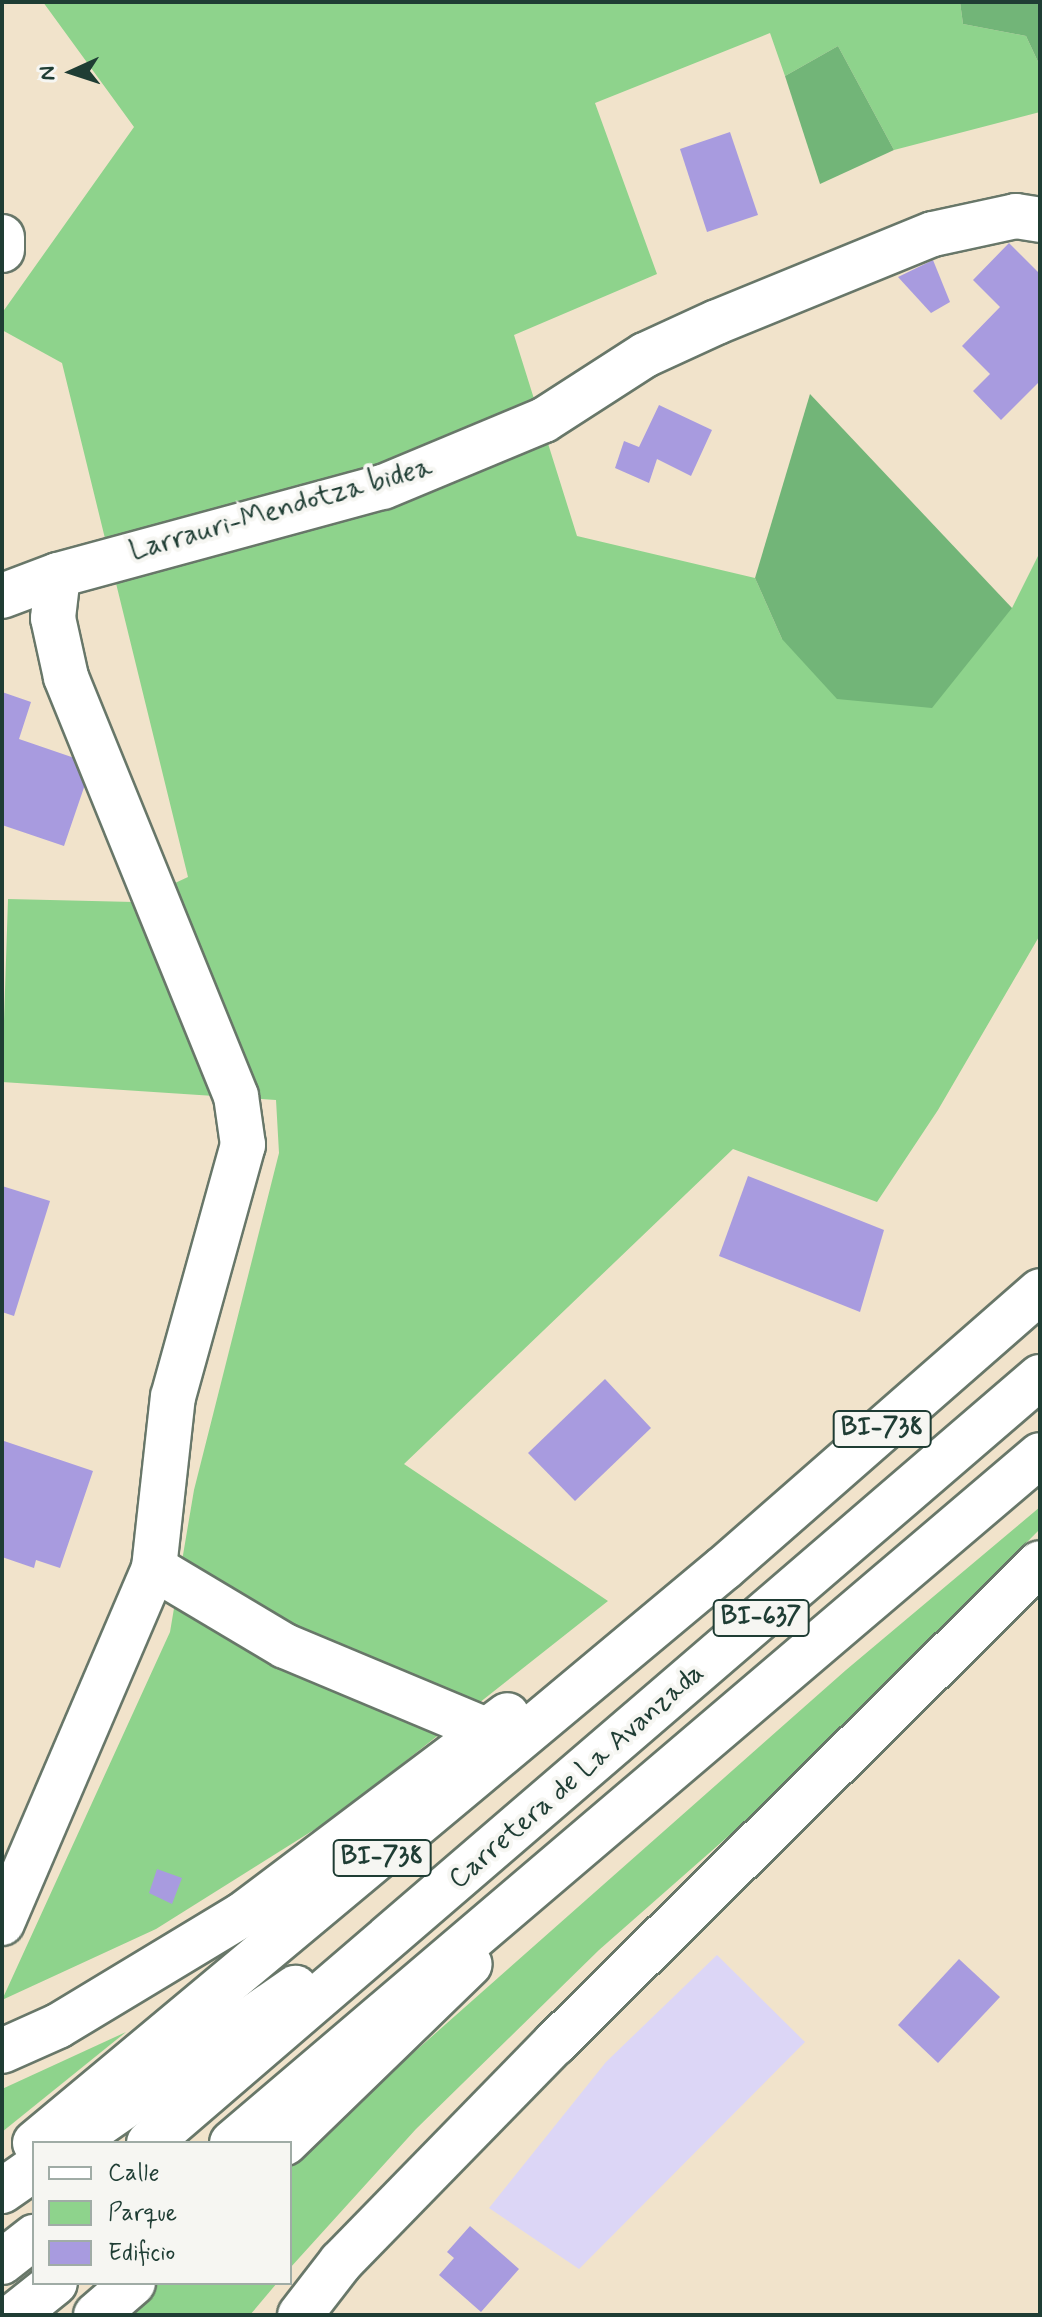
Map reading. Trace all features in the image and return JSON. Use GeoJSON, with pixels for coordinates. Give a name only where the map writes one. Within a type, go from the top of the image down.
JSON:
{"type":"FeatureCollection","features":[{"type":"Feature","properties":{"kind":"main road","name":"Larrauri-Mendotza bidea"},"geometry":{"type":"LineString","coordinates":[[2,596],[58,575],[383,487],[544,420],[645,355],[760,304],[933,234],[1016,216],[1040,220]]}},
{"type":"Feature","properties":{"kind":"main road"},"geometry":{"type":"LineString","coordinates":[[2,237],[2,250]]}},
{"type":"Feature","properties":{"kind":"main road"},"geometry":{"type":"LineString","coordinates":[[2,1923],[154,1568],[173,1397],[243,1145],[236,1096],[66,677],[53,618],[58,575]]}},
{"type":"Feature","properties":{"kind":"main road","name":"BI-738"},"geometry":{"type":"LineString","coordinates":[[36,2141],[724,1568],[1040,1291]]}},
{"type":"Feature","properties":{"kind":"main road","name":"Carretera de La Avanzada"},"geometry":{"type":"LineString","coordinates":[[151,2141],[482,1860],[1040,1377]]}},
{"type":"Feature","properties":{"kind":"main road","name":"Carretera de La Avanzada"},"geometry":{"type":"LineString","coordinates":[[234,2141],[723,1730],[1040,1455]]}},
{"type":"Feature","properties":{"kind":"main road"},"geometry":{"type":"LineString","coordinates":[[300,2315],[341,2262],[555,2043],[1040,1563]]}},
{"type":"Feature","properties":{"kind":"main road"},"geometry":{"type":"LineString","coordinates":[[154,1568],[285,1646],[488,1731]]}},
{"type":"Feature","properties":{"kind":"main road"},"geometry":{"type":"LineString","coordinates":[[2,2051],[58,2026],[242,1915],[488,1731],[585,1651],[724,1568]]}},
{"type":"Feature","properties":{"kind":"main road"},"geometry":{"type":"LineString","coordinates":[[287,2141],[723,1730]]}},
{"type":"Feature","properties":{"kind":"main road"},"geometry":{"type":"LineString","coordinates":[[75,2141],[482,1860]]}},
{"type":"Feature","properties":{"kind":"main road","name":"BI-738"},"geometry":{"type":"LineString","coordinates":[[2,2170],[32,2145]]}},
{"type":"Feature","properties":{"kind":"main road"},"geometry":{"type":"LineString","coordinates":[[2,2191],[32,2170]]}},
{"type":"Feature","properties":{"kind":"main road"},"geometry":{"type":"LineString","coordinates":[[2,2262],[32,2239]]}},
{"type":"Feature","properties":{"kind":"main road"},"geometry":{"type":"LineString","coordinates":[[15,2315],[52,2285]]}},
{"type":"Feature","properties":{"kind":"main road"},"geometry":{"type":"LineString","coordinates":[[96,2315],[131,2285]]}},
{"type":"Feature","properties":{"kind":"shaded area"},"geometry":{"type":"Polygon","coordinates":[[[717,1955],[805,2042],[579,2269],[489,2208],[606,2062],[717,1955]]]}},
{"type":"Feature","properties":{"kind":"green space"},"geometry":{"type":"Polygon","coordinates":[[[43,2],[960,2],[963,24],[1026,36],[1040,66],[1040,112],[894,150],[838,46],[785,76],[770,33],[595,103],[657,274],[514,335],[577,536],[755,578],[782,639],[1012,608],[1040,552],[1040,935],[938,1110],[877,1202],[733,1149],[404,1464],[608,1601],[336,1816],[156,1929],[2,2000],[170,1632],[194,1490],[279,1153],[276,1100],[2,1082],[8,899],[134,902],[188,877],[62,363],[2,330],[2,313],[134,127],[43,2]]]}},
{"type":"Feature","properties":{"kind":"green space"},"geometry":{"type":"Polygon","coordinates":[[[960,2],[1040,2],[1040,66],[1026,36],[963,24],[960,2]]]}},
{"type":"Feature","properties":{"kind":"green space"},"geometry":{"type":"Polygon","coordinates":[[[838,46],[894,150],[820,184],[785,76],[838,46]]]}},
{"type":"Feature","properties":{"kind":"green space"},"geometry":{"type":"Polygon","coordinates":[[[810,394],[1012,608],[932,708],[837,699],[782,639],[755,578],[810,394]]]}},
{"type":"Feature","properties":{"kind":"green space"},"geometry":{"type":"Polygon","coordinates":[[[1040,1507],[1040,1529],[791,1781],[599,1950],[416,2129],[292,2266],[292,2160],[846,1670],[1040,1507]]]}},
{"type":"Feature","properties":{"kind":"green space"},"geometry":{"type":"Polygon","coordinates":[[[126,2032],[2,2132],[2,2089],[126,2032]]]}},
{"type":"Feature","properties":{"kind":"green space"},"geometry":{"type":"Polygon","coordinates":[[[151,2285],[275,2285],[250,2315],[117,2315],[151,2285]]]}},
{"type":"Feature","properties":{"kind":"building"},"geometry":{"type":"Polygon","coordinates":[[[730,132],[758,215],[707,232],[680,149],[730,132]]]}},
{"type":"Feature","properties":{"kind":"building"},"geometry":{"type":"Polygon","coordinates":[[[1009,243],[1040,274],[1040,381],[1001,420],[973,391],[990,374],[962,346],[1000,307],[973,280],[1009,243]]]}},
{"type":"Feature","properties":{"kind":"building"},"geometry":{"type":"Polygon","coordinates":[[[933,260],[950,302],[931,313],[898,277],[933,260]]]}},
{"type":"Feature","properties":{"kind":"building"},"geometry":{"type":"Polygon","coordinates":[[[659,405],[712,430],[691,476],[657,459],[649,483],[615,468],[624,441],[639,447],[659,405]]]}},
{"type":"Feature","properties":{"kind":"building"},"geometry":{"type":"Polygon","coordinates":[[[2,692],[31,702],[19,739],[92,764],[64,846],[2,825],[2,692]]]}},
{"type":"Feature","properties":{"kind":"building"},"geometry":{"type":"Polygon","coordinates":[[[748,1176],[884,1230],[860,1312],[719,1256],[748,1176]]]}},
{"type":"Feature","properties":{"kind":"building"},"geometry":{"type":"Polygon","coordinates":[[[2,1186],[50,1201],[14,1316],[2,1312],[2,1186]]]}},
{"type":"Feature","properties":{"kind":"building"},"geometry":{"type":"Polygon","coordinates":[[[605,1379],[651,1428],[575,1501],[528,1453],[605,1379]]]}},
{"type":"Feature","properties":{"kind":"building"},"geometry":{"type":"Polygon","coordinates":[[[4,1441],[93,1471],[60,1568],[36,1560],[34,1568],[2,1557],[4,1441]]]}},
{"type":"Feature","properties":{"kind":"building"},"geometry":{"type":"Polygon","coordinates":[[[157,1869],[182,1878],[172,1904],[149,1893],[157,1869]]]}},
{"type":"Feature","properties":{"kind":"building"},"geometry":{"type":"Polygon","coordinates":[[[959,1959],[1000,1997],[938,2063],[898,2025],[959,1959]]]}},
{"type":"Feature","properties":{"kind":"building"},"geometry":{"type":"Polygon","coordinates":[[[470,2226],[519,2269],[481,2312],[439,2275],[454,2258],[447,2252],[470,2226]]]}}]}
